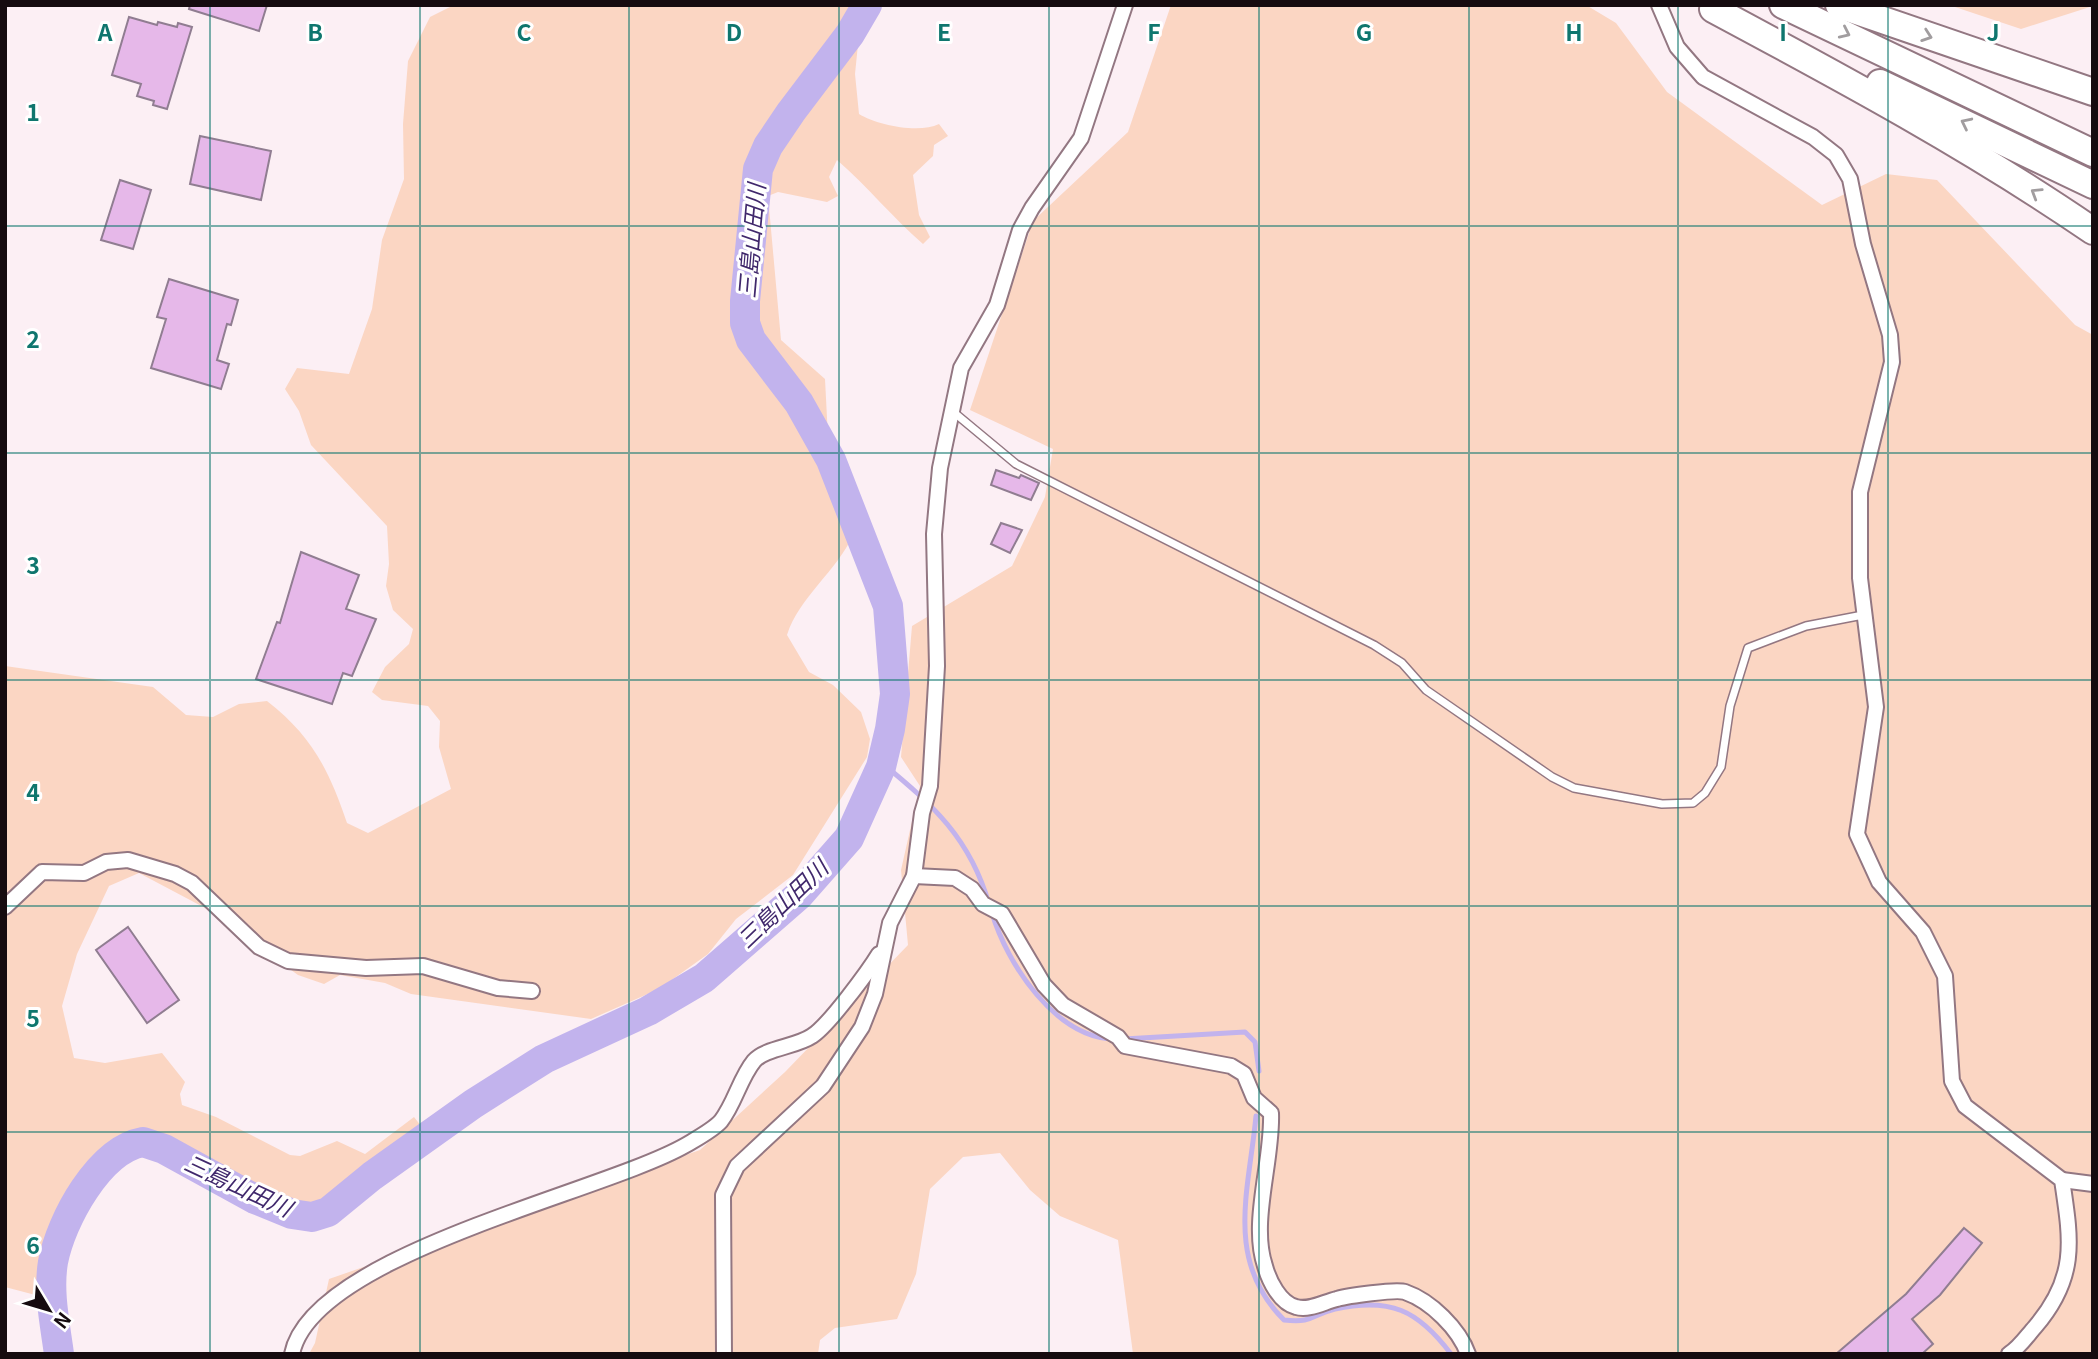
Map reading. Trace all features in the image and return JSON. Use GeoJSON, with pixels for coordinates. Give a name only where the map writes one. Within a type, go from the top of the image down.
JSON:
{"type":"FeatureCollection","features":[{"type":"Feature","properties":{"kind":"highway"},"geometry":{"type":"LineString","coordinates":[[1783,5],[2093,153]]}},
{"type":"Feature","properties":{"kind":"highway"},"geometry":{"type":"LineString","coordinates":[[1839,5],[2093,92]]}},
{"type":"Feature","properties":{"kind":"highway"},"geometry":{"type":"LineString","coordinates":[[1708,7],[1963,121],[2093,185]]}},
{"type":"Feature","properties":{"kind":"highway"},"geometry":{"type":"LineString","coordinates":[[1708,7],[1902,113],[2037,193],[2093,231]]}},
{"type":"Feature","properties":{"kind":"street"},"geometry":{"type":"LineString","coordinates":[[724,1354],[721,1218],[723,1195],[729,1178],[737,1166],[822,1086],[845,1056],[862,1027],[875,994],[882,950],[890,923],[914,876],[922,813],[930,786],[937,666],[934,534],[951,410],[961,368],[997,305],[1020,230],[1032,208],[1081,138],[1125,5]]}},
{"type":"Feature","properties":{"kind":"street"},"geometry":{"type":"LineString","coordinates":[[1658,5],[1677,47],[1703,77],[1814,137],[1836,155],[1850,178],[1863,244],[1892,350],[1889,375],[1860,492],[1858,520],[1863,615],[1875,707],[1857,834],[1879,882],[1923,932],[1945,976],[1952,1081],[1965,1106],[2062,1180],[2093,1184]]}},
{"type":"Feature","properties":{"kind":"street"},"geometry":{"type":"LineString","coordinates":[[5,907],[42,872],[84,873],[106,862],[128,860],[176,874],[192,883],[259,947],[288,961],[366,968],[423,966],[498,988],[532,991]]}},
{"type":"Feature","properties":{"kind":"street"},"geometry":{"type":"LineString","coordinates":[[914,876],[955,878],[972,889],[983,904],[1002,914],[1044,985],[1063,1005],[1122,1042],[1238,1069],[1244,1074],[1254,1098],[1271,1113],[1272,1134],[1261,1232],[1262,1255],[1271,1282],[1288,1304],[1305,1308],[1340,1297],[1370,1296],[1392,1290],[1406,1292],[1424,1303],[1460,1335],[1468,1354]]}},
{"type":"Feature","properties":{"kind":"street"},"geometry":{"type":"LineString","coordinates":[[292,1354],[296,1336],[305,1324],[323,1304],[338,1293],[445,1238],[638,1166],[684,1146],[720,1122],[755,1059],[765,1052],[786,1048],[814,1035],[882,950]]}},
{"type":"Feature","properties":{"kind":"street"},"geometry":{"type":"LineString","coordinates":[[2009,1354],[2042,1319],[2068,1270],[2071,1231],[2062,1180]]}},
{"type":"Feature","properties":{"kind":"lane"},"geometry":{"type":"LineString","coordinates":[[951,410],[1016,464],[1374,645],[1402,663],[1426,690],[1552,777],[1574,788],[1662,804],[1693,803],[1704,793],[1721,766],[1730,706],[1748,648],[1806,626],[1863,615]]}},
{"type":"Feature","properties":{"kind":"shaded area"},"geometry":{"type":"Polygon","coordinates":[[[454,5],[862,5],[855,74],[859,114],[876,122],[898,127],[921,128],[939,124],[948,136],[934,145],[933,156],[913,175],[919,215],[930,237],[923,244],[837,160],[829,177],[838,196],[827,202],[778,192],[768,196],[781,340],[825,379],[830,476],[853,535],[838,560],[800,608],[787,635],[809,672],[833,685],[861,712],[870,739],[867,757],[793,875],[736,919],[708,954],[659,989],[591,1019],[411,994],[385,983],[340,975],[324,984],[298,975],[207,909],[139,873],[109,886],[77,954],[62,1006],[74,1058],[105,1063],[162,1053],[185,1082],[180,1094],[182,1105],[216,1117],[290,1155],[300,1156],[337,1141],[365,1154],[414,1117],[425,1131],[387,1156],[335,1201],[305,1214],[148,1133],[126,1135],[96,1159],[94,1200],[72,1238],[63,1268],[43,1297],[5,1287],[5,666],[153,687],[186,715],[213,717],[239,704],[267,701],[296,727],[317,755],[326,770],[347,823],[368,833],[451,789],[439,747],[440,721],[428,706],[382,700],[372,692],[385,667],[409,644],[413,629],[393,610],[386,586],[389,564],[387,526],[311,445],[299,411],[285,389],[297,368],[349,374],[372,309],[382,240],[404,179],[403,124],[408,61],[430,17],[454,5]]]}},
{"type":"Feature","properties":{"kind":"shaded area"},"geometry":{"type":"Polygon","coordinates":[[[1171,5],[1586,5],[1616,23],[1667,92],[1822,205],[1886,174],[1937,180],[2075,325],[2093,335],[2093,1354],[1133,1354],[1118,1240],[1060,1216],[1030,1190],[1000,1153],[963,1157],[930,1189],[916,1274],[897,1319],[835,1328],[820,1340],[818,1354],[309,1354],[315,1343],[329,1279],[700,1150],[785,1072],[908,945],[901,870],[920,786],[901,757],[912,626],[1012,566],[1045,497],[1053,449],[970,410],[1033,221],[1128,132],[1171,5]]]}},
{"type":"Feature","properties":{"kind":"shaded area"},"geometry":{"type":"Polygon","coordinates":[[[1949,5],[2093,5],[2093,6],[2021,29],[1949,5]]]}},
{"type":"Feature","properties":{"kind":"building"},"geometry":{"type":"Polygon","coordinates":[[[190,5],[267,5],[259,31],[189,9],[190,5]]]}},
{"type":"Feature","properties":{"kind":"building"},"geometry":{"type":"Polygon","coordinates":[[[129,17],[157,25],[158,22],[177,27],[178,23],[192,27],[167,109],[153,105],[154,101],[137,96],[141,84],[112,75],[129,17]]]}},
{"type":"Feature","properties":{"kind":"building"},"geometry":{"type":"Polygon","coordinates":[[[200,136],[271,151],[261,200],[190,184],[200,136]]]}},
{"type":"Feature","properties":{"kind":"building"},"geometry":{"type":"Polygon","coordinates":[[[120,180],[151,190],[133,249],[101,240],[120,180]]]}},
{"type":"Feature","properties":{"kind":"building"},"geometry":{"type":"Polygon","coordinates":[[[169,279],[238,300],[231,325],[227,324],[217,360],[229,364],[221,389],[151,368],[166,319],[157,317],[169,279]]]}},
{"type":"Feature","properties":{"kind":"building"},"geometry":{"type":"Polygon","coordinates":[[[996,470],[1019,478],[1021,475],[1039,483],[1031,500],[991,485],[996,470]]]}},
{"type":"Feature","properties":{"kind":"building"},"geometry":{"type":"Polygon","coordinates":[[[1001,523],[1022,530],[1010,553],[991,544],[1001,523]]]}},
{"type":"Feature","properties":{"kind":"building"},"geometry":{"type":"Polygon","coordinates":[[[301,552],[359,575],[346,609],[376,619],[352,676],[343,673],[332,704],[256,679],[277,622],[280,623],[301,552]]]}},
{"type":"Feature","properties":{"kind":"building"},"geometry":{"type":"Polygon","coordinates":[[[128,927],[179,1000],[147,1023],[96,950],[128,927]]]}},
{"type":"Feature","properties":{"kind":"building"},"geometry":{"type":"Polygon","coordinates":[[[1964,1228],[1982,1243],[1940,1295],[1912,1319],[1933,1344],[1922,1354],[1836,1354],[1906,1294],[1964,1228]]]}},
{"type":"Feature","properties":{"kind":"waterway","name":"三島山田川"},"geometry":{"type":"LineString","coordinates":[[59,1354],[51,1285],[57,1245],[84,1189],[111,1158],[143,1142],[164,1149],[255,1199],[292,1214],[312,1217],[328,1212],[372,1176],[473,1104],[544,1059],[648,1011],[704,978],[798,896],[849,838],[881,767],[890,729],[895,694],[888,606],[831,460],[799,403],[751,340],[745,323],[745,301],[758,169],[768,146],[850,34],[867,5]]}},
{"type":"Feature","properties":{"kind":"waterway"},"geometry":{"type":"LineString","coordinates":[[882,763],[918,793],[948,824],[971,860],[989,904]]}},
{"type":"Feature","properties":{"kind":"waterway"},"geometry":{"type":"LineString","coordinates":[[992,913],[1009,954],[1037,995],[1073,1026],[1093,1035],[1114,1039]]}},
{"type":"Feature","properties":{"kind":"waterway"},"geometry":{"type":"LineString","coordinates":[[1124,1039],[1245,1032],[1255,1042],[1259,1071]]}},
{"type":"Feature","properties":{"kind":"waterway"},"geometry":{"type":"LineString","coordinates":[[1256,1116],[1245,1224],[1253,1273],[1265,1297],[1284,1320],[1294,1321],[1354,1306],[1387,1306],[1401,1310],[1427,1327],[1451,1354]]}}]}
